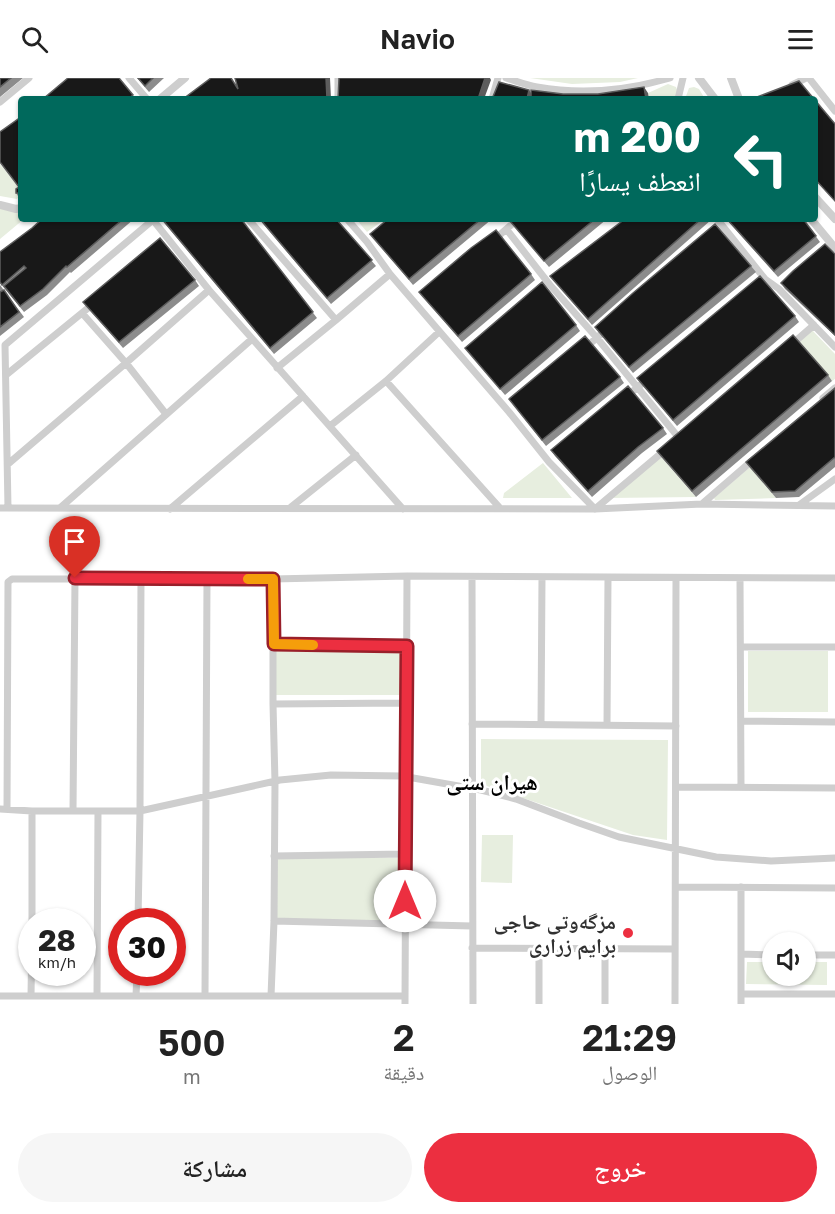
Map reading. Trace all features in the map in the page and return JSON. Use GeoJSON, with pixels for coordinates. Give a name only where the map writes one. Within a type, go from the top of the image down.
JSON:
{"type":"FeatureCollection","features":[{"type":"Feature","properties":{"kind":"street"},"geometry":{"type":"LineString","coordinates":[[0,102],[29,78]]}},
{"type":"Feature","properties":{"kind":"street"},"geometry":{"type":"LineString","coordinates":[[129,78],[144,96]]}},
{"type":"Feature","properties":{"kind":"street"},"geometry":{"type":"LineString","coordinates":[[164,96],[185,78]]}},
{"type":"Feature","properties":{"kind":"street"},"geometry":{"type":"LineString","coordinates":[[338,78],[338,96]]}},
{"type":"Feature","properties":{"kind":"street"},"geometry":{"type":"LineString","coordinates":[[493,96],[498,78]]}},
{"type":"Feature","properties":{"kind":"street"},"geometry":{"type":"LineString","coordinates":[[506,78],[535,87],[593,92],[650,84],[670,78]]}},
{"type":"Feature","properties":{"kind":"street"},"geometry":{"type":"LineString","coordinates":[[679,96],[683,78]]}},
{"type":"Feature","properties":{"kind":"street"},"geometry":{"type":"LineString","coordinates":[[699,78],[713,96]]}},
{"type":"Feature","properties":{"kind":"street"},"geometry":{"type":"LineString","coordinates":[[731,78],[738,96]]}},
{"type":"Feature","properties":{"kind":"street"},"geometry":{"type":"LineString","coordinates":[[788,86],[807,78],[835,111]]}},
{"type":"Feature","properties":{"kind":"street"},"geometry":{"type":"LineString","coordinates":[[818,200],[835,219]]}},
{"type":"Feature","properties":{"kind":"street"},"geometry":{"type":"LineString","coordinates":[[0,205],[18,209]]}},
{"type":"Feature","properties":{"kind":"street"},"geometry":{"type":"LineString","coordinates":[[150,222],[5,345],[8,464],[4,508],[595,509],[702,504],[835,506]]}},
{"type":"Feature","properties":{"kind":"street"},"geometry":{"type":"LineString","coordinates":[[156,222],[208,290],[403,509]]}},
{"type":"Feature","properties":{"kind":"street"},"geometry":{"type":"LineString","coordinates":[[251,222],[336,320]]}},
{"type":"Feature","properties":{"kind":"street"},"geometry":{"type":"LineString","coordinates":[[350,222],[390,274],[462,356],[549,462],[595,509]]}},
{"type":"Feature","properties":{"kind":"street"},"geometry":{"type":"LineString","coordinates":[[488,244],[515,222]]}},
{"type":"Feature","properties":{"kind":"street"},"geometry":{"type":"LineString","coordinates":[[720,222],[765,279],[779,289],[835,347]]}},
{"type":"Feature","properties":{"kind":"street"},"geometry":{"type":"LineString","coordinates":[[813,222],[832,245],[820,250]]}},
{"type":"Feature","properties":{"kind":"street"},"geometry":{"type":"LineString","coordinates":[[716,236],[725,228]]}},
{"type":"Feature","properties":{"kind":"street"},"geometry":{"type":"LineString","coordinates":[[507,230],[550,285],[679,438]]}},
{"type":"Feature","properties":{"kind":"street"},"geometry":{"type":"LineString","coordinates":[[367,242],[375,234]]}},
{"type":"Feature","properties":{"kind":"street"},"geometry":{"type":"LineString","coordinates":[[159,247],[168,240]]}},
{"type":"Feature","properties":{"kind":"street"},"geometry":{"type":"LineString","coordinates":[[277,368],[390,274]]}},
{"type":"Feature","properties":{"kind":"street"},"geometry":{"type":"LineString","coordinates":[[541,292],[559,278]]}},
{"type":"Feature","properties":{"kind":"street"},"geometry":{"type":"LineString","coordinates":[[756,287],[765,279]]}},
{"type":"Feature","properties":{"kind":"street"},"geometry":{"type":"LineString","coordinates":[[779,289],[787,281]]}},
{"type":"Feature","properties":{"kind":"street"},"geometry":{"type":"LineString","coordinates":[[8,464],[208,290]]}},
{"type":"Feature","properties":{"kind":"street"},"geometry":{"type":"LineString","coordinates":[[416,303],[425,296]]}},
{"type":"Feature","properties":{"kind":"street"},"geometry":{"type":"LineString","coordinates":[[6,375],[99,298]]}},
{"type":"Feature","properties":{"kind":"street"},"geometry":{"type":"LineString","coordinates":[[82,313],[126,363],[166,414]]}},
{"type":"Feature","properties":{"kind":"street"},"geometry":{"type":"LineString","coordinates":[[579,353],[614,323]]}},
{"type":"Feature","properties":{"kind":"street"},"geometry":{"type":"LineString","coordinates":[[787,348],[814,325]]}},
{"type":"Feature","properties":{"kind":"street"},"geometry":{"type":"LineString","coordinates":[[330,426],[386,381],[439,332]]}},
{"type":"Feature","properties":{"kind":"street"},"geometry":{"type":"LineString","coordinates":[[60,508],[252,339]]}},
{"type":"Feature","properties":{"kind":"street"},"geometry":{"type":"LineString","coordinates":[[462,356],[471,349]]}},
{"type":"Feature","properties":{"kind":"street"},"geometry":{"type":"LineString","coordinates":[[619,403],[655,372]]}},
{"type":"Feature","properties":{"kind":"street"},"geometry":{"type":"LineString","coordinates":[[386,381],[500,508]]}},
{"type":"Feature","properties":{"kind":"street"},"geometry":{"type":"LineString","coordinates":[[817,404],[835,388]]}},
{"type":"Feature","properties":{"kind":"street"},"geometry":{"type":"LineString","coordinates":[[170,509],[303,396]]}},
{"type":"Feature","properties":{"kind":"street"},"geometry":{"type":"LineString","coordinates":[[509,412],[518,405]]}},
{"type":"Feature","properties":{"kind":"street"},"geometry":{"type":"LineString","coordinates":[[595,509],[688,431]]}},
{"type":"Feature","properties":{"kind":"street"},"geometry":{"type":"LineString","coordinates":[[702,504],[764,450]]}},
{"type":"Feature","properties":{"kind":"street"},"geometry":{"type":"LineString","coordinates":[[549,462],[558,454]]}},
{"type":"Feature","properties":{"kind":"street"},"geometry":{"type":"LineString","coordinates":[[291,507],[356,455]]}},
{"type":"Feature","properties":{"kind":"street"},"geometry":{"type":"LineString","coordinates":[[799,505],[835,479]]}},
{"type":"Feature","properties":{"kind":"street"},"geometry":{"type":"LineString","coordinates":[[0,996],[271,996],[309,1000],[404,1000],[407,576]]}},
{"type":"Feature","properties":{"kind":"street"},"geometry":{"type":"LineString","coordinates":[[835,578],[407,576],[273,579],[12,579],[8,582],[3,809],[140,811],[305,776],[402,776],[516,799],[619,837],[716,857],[771,861],[835,858]]}},
{"type":"Feature","properties":{"kind":"street"},"geometry":{"type":"LineString","coordinates":[[472,577],[473,1004]]}},
{"type":"Feature","properties":{"kind":"street"},"geometry":{"type":"LineString","coordinates":[[542,577],[542,724]]}},
{"type":"Feature","properties":{"kind":"street"},"geometry":{"type":"LineString","coordinates":[[607,725],[608,577]]}},
{"type":"Feature","properties":{"kind":"street"},"geometry":{"type":"LineString","coordinates":[[73,811],[75,578]]}},
{"type":"Feature","properties":{"kind":"street"},"geometry":{"type":"LineString","coordinates":[[138,908],[141,578]]}},
{"type":"Feature","properties":{"kind":"street"},"geometry":{"type":"LineString","coordinates":[[675,1004],[676,578]]}},
{"type":"Feature","properties":{"kind":"street"},"geometry":{"type":"LineString","coordinates":[[740,578],[741,787]]}},
{"type":"Feature","properties":{"kind":"street"},"geometry":{"type":"LineString","coordinates":[[205,996],[207,579]]}},
{"type":"Feature","properties":{"kind":"street"},"geometry":{"type":"LineString","coordinates":[[271,996],[274,921],[273,579]]}},
{"type":"Feature","properties":{"kind":"street"},"geometry":{"type":"LineString","coordinates":[[274,644],[407,646]]}},
{"type":"Feature","properties":{"kind":"street"},"geometry":{"type":"LineString","coordinates":[[741,646],[835,647]]}},
{"type":"Feature","properties":{"kind":"street"},"geometry":{"type":"LineString","coordinates":[[273,704],[406,703]]}},
{"type":"Feature","properties":{"kind":"street"},"geometry":{"type":"LineString","coordinates":[[741,721],[835,722]]}},
{"type":"Feature","properties":{"kind":"street"},"geometry":{"type":"LineString","coordinates":[[472,724],[676,726]]}},
{"type":"Feature","properties":{"kind":"street"},"geometry":{"type":"LineString","coordinates":[[675,787],[835,788]]}},
{"type":"Feature","properties":{"kind":"street"},"geometry":{"type":"LineString","coordinates":[[32,811],[32,908]]}},
{"type":"Feature","properties":{"kind":"street"},"geometry":{"type":"LineString","coordinates":[[97,996],[98,811]]}},
{"type":"Feature","properties":{"kind":"street"},"geometry":{"type":"LineString","coordinates":[[274,856],[405,854]]}},
{"type":"Feature","properties":{"kind":"street"},"geometry":{"type":"LineString","coordinates":[[675,887],[835,888]]}},
{"type":"Feature","properties":{"kind":"street"},"geometry":{"type":"LineString","coordinates":[[741,887],[741,1004]]}},
{"type":"Feature","properties":{"kind":"street"},"geometry":{"type":"LineString","coordinates":[[274,921],[472,926]]}},
{"type":"Feature","properties":{"kind":"street"},"geometry":{"type":"LineString","coordinates":[[472,948],[675,950]]}},
{"type":"Feature","properties":{"kind":"street"},"geometry":{"type":"LineString","coordinates":[[539,949],[539,1004]]}},
{"type":"Feature","properties":{"kind":"street"},"geometry":{"type":"LineString","coordinates":[[605,949],[605,1004]]}},
{"type":"Feature","properties":{"kind":"street"},"geometry":{"type":"LineString","coordinates":[[741,954],[762,955]]}},
{"type":"Feature","properties":{"kind":"street"},"geometry":{"type":"LineString","coordinates":[[816,955],[835,955]]}},
{"type":"Feature","properties":{"kind":"street"},"geometry":{"type":"LineString","coordinates":[[31,986],[31,996]]}},
{"type":"Feature","properties":{"kind":"street"},"geometry":{"type":"LineString","coordinates":[[136,986],[136,996]]}},
{"type":"Feature","properties":{"kind":"street"},"geometry":{"type":"LineString","coordinates":[[741,994],[835,994]]}},
{"type":"Feature","properties":{"kind":"green space"},"geometry":{"type":"Polygon","coordinates":[[[530,78],[638,78],[620,82],[572,84],[530,78]]]}},
{"type":"Feature","properties":{"kind":"green space"},"geometry":{"type":"Polygon","coordinates":[[[668,84],[676,87],[678,92],[677,96],[648,96],[648,93],[668,84]]]}},
{"type":"Feature","properties":{"kind":"green space"},"geometry":{"type":"Polygon","coordinates":[[[689,88],[699,89],[703,96],[686,96],[689,88]]]}},
{"type":"Feature","properties":{"kind":"green space"},"geometry":{"type":"Polygon","coordinates":[[[0,164],[18,186],[18,198],[0,196],[0,164]]]}},
{"type":"Feature","properties":{"kind":"green space"},"geometry":{"type":"Polygon","coordinates":[[[0,208],[18,211],[18,222],[20,222],[0,239],[0,208]]]}},
{"type":"Feature","properties":{"kind":"green space"},"geometry":{"type":"Polygon","coordinates":[[[359,222],[381,222],[367,232],[359,222]]]}},
{"type":"Feature","properties":{"kind":"green space"},"geometry":{"type":"Polygon","coordinates":[[[811,329],[835,354],[835,379],[832,381],[797,341],[811,329]]]}},
{"type":"Feature","properties":{"kind":"green space"},"geometry":{"type":"Polygon","coordinates":[[[661,457],[696,497],[608,498],[661,457]]]}},
{"type":"Feature","properties":{"kind":"green space"},"geometry":{"type":"Polygon","coordinates":[[[543,463],[572,498],[503,498],[504,493],[543,463]]]}},
{"type":"Feature","properties":{"kind":"green space"},"geometry":{"type":"Polygon","coordinates":[[[750,467],[776,498],[715,500],[714,498],[750,467]]]}},
{"type":"Feature","properties":{"kind":"green space"},"geometry":{"type":"Polygon","coordinates":[[[274,644],[407,646],[407,695],[273,695],[274,644]]]}},
{"type":"Feature","properties":{"kind":"green space"},"geometry":{"type":"Polygon","coordinates":[[[748,651],[828,651],[828,712],[748,712],[748,651]]]}},
{"type":"Feature","properties":{"kind":"green space"},"geometry":{"type":"Polygon","coordinates":[[[481,739],[668,740],[667,840],[633,835],[481,784],[481,739]]]}},
{"type":"Feature","properties":{"kind":"green space"},"geometry":{"type":"Polygon","coordinates":[[[482,835],[513,835],[512,883],[481,882],[482,835]]]}},
{"type":"Feature","properties":{"kind":"green space"},"geometry":{"type":"Polygon","coordinates":[[[274,856],[408,858],[407,922],[274,921],[274,856]]]}},
{"type":"Feature","properties":{"kind":"green space"},"geometry":{"type":"Polygon","coordinates":[[[747,962],[762,962],[762,984],[746,984],[747,962]]]}},
{"type":"Feature","properties":{"kind":"green space"},"geometry":{"type":"Polygon","coordinates":[[[816,962],[827,962],[827,985],[816,985],[816,962]]]}},
{"type":"Feature","properties":{"kind":"building"},"geometry":{"type":"Polygon","coordinates":[[[0,78],[11,78],[0,87],[0,78]]]}},
{"type":"Feature","properties":{"kind":"building"},"geometry":{"type":"Polygon","coordinates":[[[68,78],[119,78],[133,95],[132,96],[47,96],[68,78]]]}},
{"type":"Feature","properties":{"kind":"building"},"geometry":{"type":"Polygon","coordinates":[[[138,78],[153,78],[145,86],[138,78]]]}},
{"type":"Feature","properties":{"kind":"building"},"geometry":{"type":"Polygon","coordinates":[[[211,78],[231,78],[238,89],[235,78],[326,78],[327,96],[187,96],[211,78]]]}},
{"type":"Feature","properties":{"kind":"building"},"geometry":{"type":"Polygon","coordinates":[[[339,78],[485,78],[479,96],[338,96],[339,78]]]}},
{"type":"Feature","properties":{"kind":"building"},"geometry":{"type":"Polygon","coordinates":[[[799,81],[812,96],[760,96],[799,81]]]}},
{"type":"Feature","properties":{"kind":"building"},"geometry":{"type":"Polygon","coordinates":[[[499,82],[529,90],[528,96],[493,96],[499,82]]]}},
{"type":"Feature","properties":{"kind":"building"},"geometry":{"type":"Polygon","coordinates":[[[644,87],[646,96],[531,96],[531,90],[563,94],[598,94],[644,87]]]}},
{"type":"Feature","properties":{"kind":"building"},"geometry":{"type":"Polygon","coordinates":[[[818,104],[835,124],[835,201],[818,182],[818,104]]]}},
{"type":"Feature","properties":{"kind":"building"},"geometry":{"type":"Polygon","coordinates":[[[18,119],[18,186],[0,162],[0,132],[18,119]]]}},
{"type":"Feature","properties":{"kind":"building"},"geometry":{"type":"Polygon","coordinates":[[[39,222],[120,222],[66,266],[43,289],[20,306],[4,286],[26,268],[24,266],[2,285],[0,282],[0,252],[39,222]]]}},
{"type":"Feature","properties":{"kind":"building"},"geometry":{"type":"Polygon","coordinates":[[[165,222],[243,222],[313,312],[270,348],[165,222]]]}},
{"type":"Feature","properties":{"kind":"building"},"geometry":{"type":"Polygon","coordinates":[[[263,222],[339,222],[372,260],[327,298],[263,222]]]}},
{"type":"Feature","properties":{"kind":"building"},"geometry":{"type":"Polygon","coordinates":[[[384,222],[477,222],[409,279],[370,234],[384,222]]]}},
{"type":"Feature","properties":{"kind":"building"},"geometry":{"type":"Polygon","coordinates":[[[511,222],[591,222],[544,261],[511,222]]]}},
{"type":"Feature","properties":{"kind":"building"},"geometry":{"type":"Polygon","coordinates":[[[621,222],[698,222],[588,319],[550,276],[621,222]]]}},
{"type":"Feature","properties":{"kind":"building"},"geometry":{"type":"Polygon","coordinates":[[[730,222],[805,222],[816,236],[774,271],[730,222]]]}},
{"type":"Feature","properties":{"kind":"building"},"geometry":{"type":"Polygon","coordinates":[[[715,224],[751,266],[629,367],[595,327],[715,224]]]}},
{"type":"Feature","properties":{"kind":"building"},"geometry":{"type":"Polygon","coordinates":[[[496,230],[531,274],[458,336],[419,292],[496,230]]]}},
{"type":"Feature","properties":{"kind":"building"},"geometry":{"type":"Polygon","coordinates":[[[160,238],[195,280],[119,342],[83,302],[160,238]]]}},
{"type":"Feature","properties":{"kind":"building"},"geometry":{"type":"Polygon","coordinates":[[[825,244],[835,254],[835,335],[781,283],[825,244]]]}},
{"type":"Feature","properties":{"kind":"building"},"geometry":{"type":"Polygon","coordinates":[[[760,276],[795,316],[673,420],[637,378],[760,276]]]}},
{"type":"Feature","properties":{"kind":"building"},"geometry":{"type":"Polygon","coordinates":[[[542,282],[576,325],[500,389],[465,348],[542,282]]]}},
{"type":"Feature","properties":{"kind":"building"},"geometry":{"type":"Polygon","coordinates":[[[4,290],[19,312],[0,327],[0,292],[4,290]]]}},
{"type":"Feature","properties":{"kind":"building"},"geometry":{"type":"Polygon","coordinates":[[[793,335],[828,375],[692,491],[657,451],[793,335]]]}},
{"type":"Feature","properties":{"kind":"building"},"geometry":{"type":"Polygon","coordinates":[[[585,336],[620,377],[542,440],[509,399],[585,336]]]}},
{"type":"Feature","properties":{"kind":"building"},"geometry":{"type":"Polygon","coordinates":[[[628,386],[663,428],[588,491],[551,450],[628,386]]]}},
{"type":"Feature","properties":{"kind":"building"},"geometry":{"type":"Polygon","coordinates":[[[835,388],[835,457],[795,491],[772,492],[746,462],[835,388]]]}},
{"type":"Feature","properties":{"kind":"slow traffic"},"geometry":{"type":"LineString","coordinates":[[248,579],[273,579],[274,644],[313,645]]}},
{"type":"Feature","properties":{"kind":"place","name":"مزگەوتی حاجی برایم زراری"},"geometry":{"type":"Point","coordinates":[628,933]}},
{"type":"Feature","properties":{"kind":"district","name":"هیران ستی"},"geometry":{"type":"Point","coordinates":[492,781]}},
{"type":"Feature","properties":{"kind":"route"},"geometry":{"type":"LineString","coordinates":[[75,578],[273,579],[274,644],[407,646],[405,901]]}}]}
